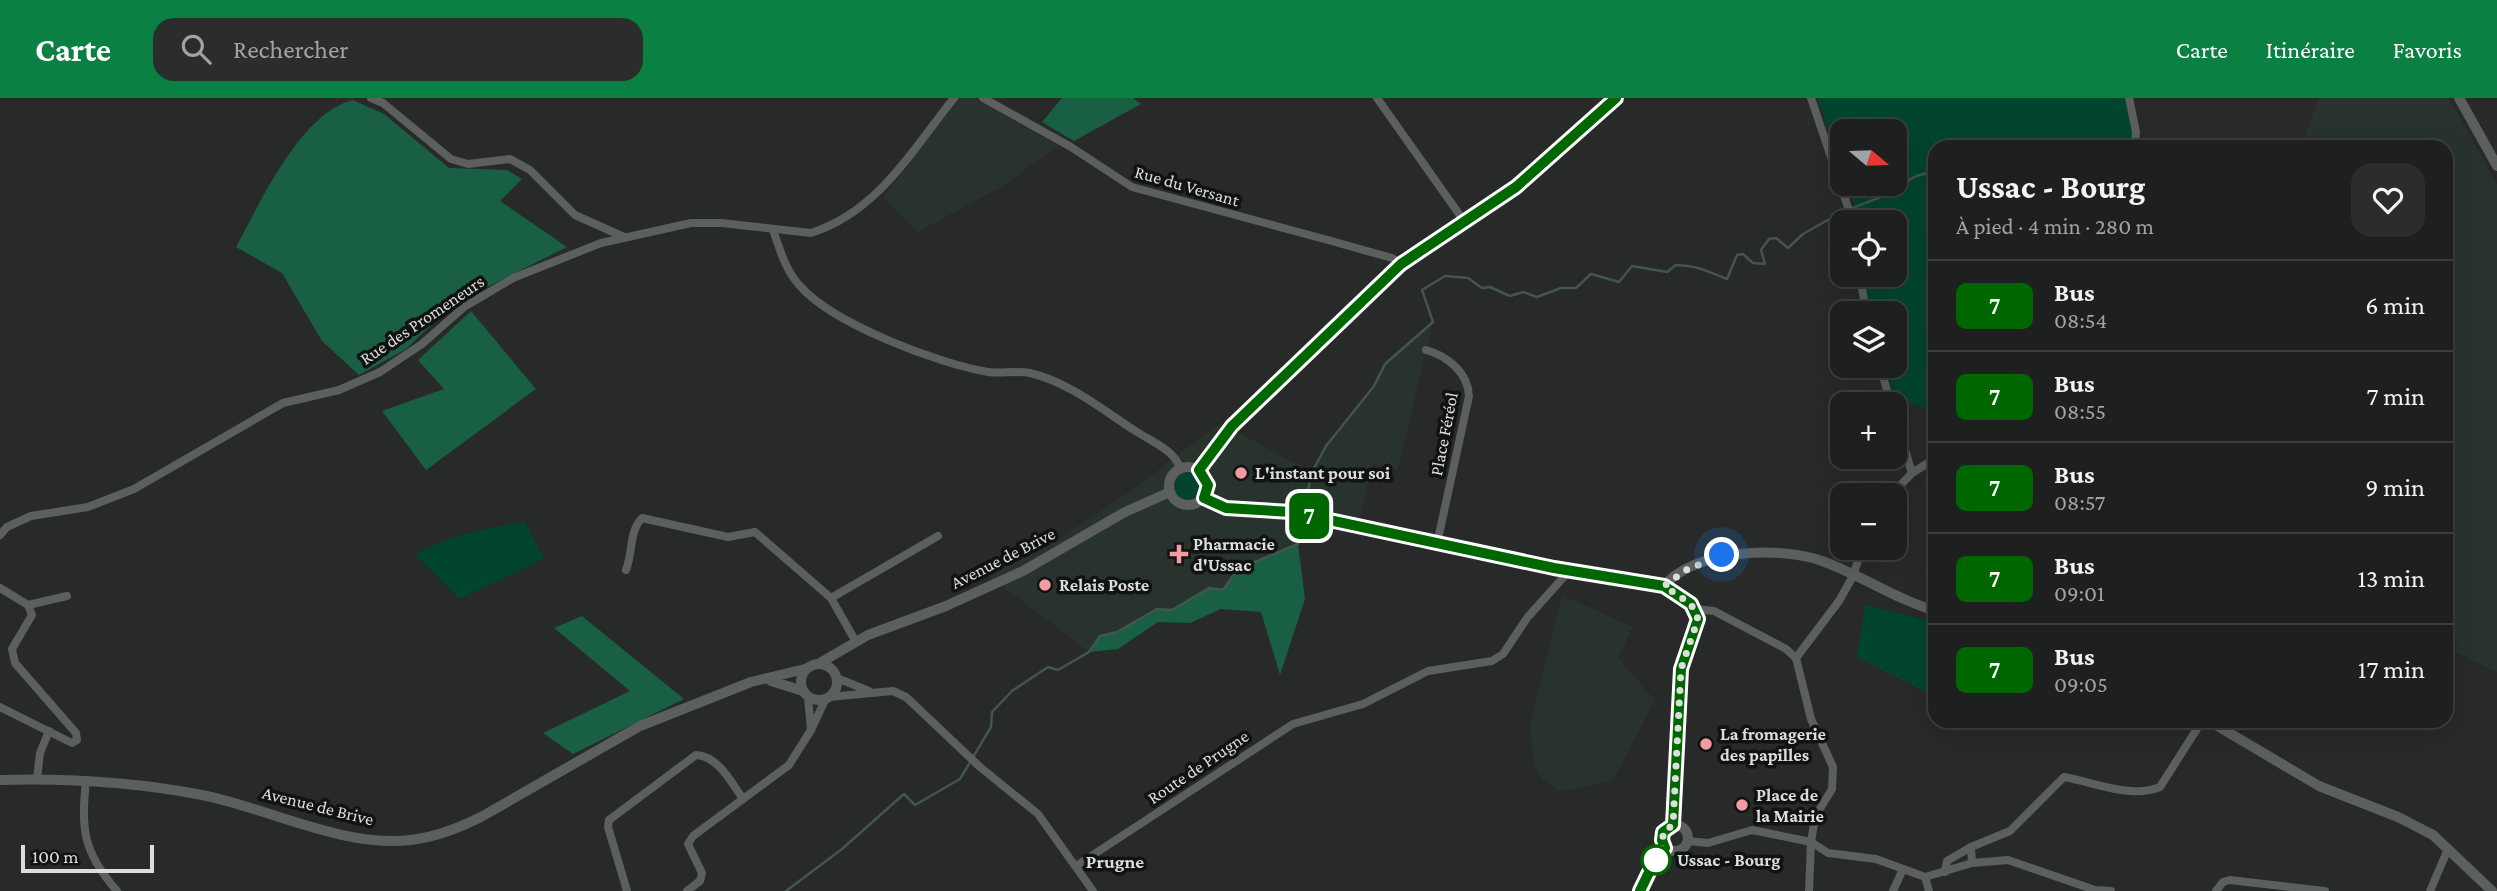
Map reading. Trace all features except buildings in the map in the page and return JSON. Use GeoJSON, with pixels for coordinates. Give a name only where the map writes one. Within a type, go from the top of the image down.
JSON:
{"type":"FeatureCollection","features":[{"type":"Feature","properties":{"kind":"street"},"geometry":{"type":"LineString","coordinates":[[371,98],[383,103],[450,159],[468,163],[510,159],[530,170],[575,215],[624,237]]}},
{"type":"Feature","properties":{"kind":"street","name":"Rue des Promeneurs"},"geometry":{"type":"LineString","coordinates":[[0,535],[8,527],[31,516],[88,507],[134,489],[283,403],[339,390],[380,372],[422,344],[464,307],[513,278],[624,237],[691,223],[722,223],[811,233],[826,229],[887,186],[954,98]]}},
{"type":"Feature","properties":{"kind":"street","name":"Rue du Versant"},"geometry":{"type":"LineString","coordinates":[[983,98],[1070,147],[1132,187],[1392,258],[1401,264]]}},
{"type":"Feature","properties":{"kind":"street"},"geometry":{"type":"LineString","coordinates":[[1377,98],[1464,221]]}},
{"type":"Feature","properties":{"kind":"street"},"geometry":{"type":"LineString","coordinates":[[1199,470],[1232,426],[1401,264],[1516,187],[1616,98]]}},
{"type":"Feature","properties":{"kind":"street"},"geometry":{"type":"LineString","coordinates":[[1811,98],[1849,210]]}},
{"type":"Feature","properties":{"kind":"street"},"geometry":{"type":"LineString","coordinates":[[2129,98],[2135,140]]}},
{"type":"Feature","properties":{"kind":"street"},"geometry":{"type":"LineString","coordinates":[[2459,98],[2497,166]]}},
{"type":"Feature","properties":{"kind":"street"},"geometry":{"type":"LineString","coordinates":[[773,230],[783,257],[802,289],[864,329],[967,368],[991,372],[1028,372],[1047,379],[1077,394],[1169,453],[1180,468],[1199,470]]}},
{"type":"Feature","properties":{"kind":"street","name":"Place Féréol"},"geometry":{"type":"LineString","coordinates":[[1426,350],[1437,353],[1460,371],[1467,380],[1469,396],[1437,544]]}},
{"type":"Feature","properties":{"kind":"street"},"geometry":{"type":"LineString","coordinates":[[1907,457],[1912,473]]}},
{"type":"Feature","properties":{"kind":"street"},"geometry":{"type":"LineString","coordinates":[[1902,483],[1928,463]]}},
{"type":"Feature","properties":{"kind":"street"},"geometry":{"type":"LineString","coordinates":[[1180,468],[1170,478],[1170,492],[1174,499],[1187,506],[1204,498],[1237,510],[1303,515],[1569,570],[1664,586],[1683,596],[1695,609],[1698,619],[1681,669],[1673,825]]}},
{"type":"Feature","properties":{"kind":"street"},"geometry":{"type":"LineString","coordinates":[[1199,470],[1208,485],[1204,498]]}},
{"type":"Feature","properties":{"kind":"street","name":"Avenue de Brive"},"geometry":{"type":"LineString","coordinates":[[818,664],[853,645],[1023,571],[1125,512],[1170,492]]}},
{"type":"Feature","properties":{"kind":"street"},"geometry":{"type":"LineString","coordinates":[[626,570],[631,558],[634,531],[642,518],[728,537],[755,531],[831,598],[853,645],[836,677],[836,688],[827,698],[789,765],[692,836],[688,844],[702,873],[700,881],[687,891]]}},
{"type":"Feature","properties":{"kind":"street"},"geometry":{"type":"LineString","coordinates":[[831,598],[939,536]]}},
{"type":"Feature","properties":{"kind":"street"},"geometry":{"type":"LineString","coordinates":[[1664,586],[1676,576],[1704,561],[1722,555],[1747,553],[1811,558],[1906,602],[1928,609]]}},
{"type":"Feature","properties":{"kind":"street"},"geometry":{"type":"LineString","coordinates":[[1796,658],[1839,601],[1853,576],[1858,560]]}},
{"type":"Feature","properties":{"kind":"street","name":"Route de Prugne"},"geometry":{"type":"LineString","coordinates":[[1076,866],[1293,724],[1363,704],[1428,671],[1492,661],[1503,654],[1527,618],[1569,570]]}},
{"type":"Feature","properties":{"kind":"street"},"geometry":{"type":"LineString","coordinates":[[0,588],[28,605],[32,615],[12,649],[15,663],[76,733],[77,740],[72,743],[0,707]]}},
{"type":"Feature","properties":{"kind":"street"},"geometry":{"type":"LineString","coordinates":[[28,605],[67,596]]}},
{"type":"Feature","properties":{"kind":"street"},"geometry":{"type":"LineString","coordinates":[[1695,609],[1714,611],[1786,649],[1796,658],[1811,719],[1833,768],[1832,789],[1815,817],[1809,891]]}},
{"type":"Feature","properties":{"kind":"street"},"geometry":{"type":"LineString","coordinates":[[811,730],[806,694],[800,680],[805,669],[818,664],[828,666],[836,677],[871,692]]}},
{"type":"Feature","properties":{"kind":"street","name":"Avenue de Brive"},"geometry":{"type":"LineString","coordinates":[[0,780],[86,780],[158,786],[237,803],[364,838],[411,840],[455,830],[640,726],[761,679],[805,669]]}},
{"type":"Feature","properties":{"kind":"street"},"geometry":{"type":"LineString","coordinates":[[761,679],[818,700],[893,691],[906,697],[980,767],[1038,814],[1093,891]]}},
{"type":"Feature","properties":{"kind":"street"},"geometry":{"type":"LineString","coordinates":[[1945,872],[1947,861],[1971,847],[2010,831],[2064,777],[2133,791],[2149,791],[2160,787],[2198,728]]}},
{"type":"Feature","properties":{"kind":"street"},"geometry":{"type":"LineString","coordinates":[[2221,728],[2319,786],[2398,817],[2433,835],[2493,891]]}},
{"type":"Feature","properties":{"kind":"street"},"geometry":{"type":"LineString","coordinates":[[37,779],[40,753],[49,731]]}},
{"type":"Feature","properties":{"kind":"street"},"geometry":{"type":"LineString","coordinates":[[627,891],[608,827],[609,820],[696,755],[706,755],[715,762],[743,799]]}},
{"type":"Feature","properties":{"kind":"street"},"geometry":{"type":"LineString","coordinates":[[86,780],[82,817],[86,841],[98,869],[117,891]]}},
{"type":"Feature","properties":{"kind":"street"},"geometry":{"type":"LineString","coordinates":[[1673,825],[1684,829],[1688,841]]}},
{"type":"Feature","properties":{"kind":"street"},"geometry":{"type":"LineString","coordinates":[[1665,848],[1663,832],[1673,825]]}},
{"type":"Feature","properties":{"kind":"street"},"geometry":{"type":"LineString","coordinates":[[1688,841],[1708,844],[1752,830],[1811,842],[1828,853],[1876,859],[1925,877],[1972,863],[2008,860],[2095,890],[2110,891]]}},
{"type":"Feature","properties":{"kind":"street"},"geometry":{"type":"LineString","coordinates":[[1665,848],[1677,851],[1688,841]]}},
{"type":"Feature","properties":{"kind":"street"},"geometry":{"type":"LineString","coordinates":[[1971,847],[1972,863]]}},
{"type":"Feature","properties":{"kind":"street"},"geometry":{"type":"LineString","coordinates":[[1640,891],[1654,862],[1665,848]]}},
{"type":"Feature","properties":{"kind":"street"},"geometry":{"type":"LineString","coordinates":[[2430,891],[2448,849]]}},
{"type":"Feature","properties":{"kind":"street"},"geometry":{"type":"LineString","coordinates":[[1893,891],[1903,869]]}},
{"type":"Feature","properties":{"kind":"street"},"geometry":{"type":"LineString","coordinates":[[1925,877],[1928,891]]}},
{"type":"Feature","properties":{"kind":"street"},"geometry":{"type":"LineString","coordinates":[[2216,891],[2223,882],[2230,880],[2325,891]]}},
{"type":"Feature","properties":{"kind":"shaded area"},"geometry":{"type":"Polygon","coordinates":[[[959,98],[974,98],[1058,146],[1003,186],[918,232],[883,198],[959,98]]]}},
{"type":"Feature","properties":{"kind":"shaded area"},"geometry":{"type":"Polygon","coordinates":[[[2319,98],[2449,98],[2497,185],[2497,672],[2453,651],[2458,641],[2453,637],[2453,140],[2304,140],[2319,98]]]}},
{"type":"Feature","properties":{"kind":"shaded area"},"geometry":{"type":"Polygon","coordinates":[[[1433,322],[1398,469],[1373,464],[1356,532],[1302,522],[1298,544],[1238,569],[1223,590],[1209,588],[1172,610],[1157,609],[1117,632],[1100,636],[1089,652],[989,576],[1050,545],[1135,488],[1220,423],[1312,472],[1326,446],[1374,386],[1385,364],[1433,322]]]}},
{"type":"Feature","properties":{"kind":"shaded area"},"geometry":{"type":"Polygon","coordinates":[[[1562,595],[1633,627],[1618,658],[1655,700],[1613,780],[1561,792],[1543,780],[1534,764],[1530,726],[1562,595]]]}},
{"type":"Feature","properties":{"kind":"green space"},"geometry":{"type":"Polygon","coordinates":[[[1062,98],[1133,98],[1141,104],[1074,141],[1042,122],[1062,98]]]}},
{"type":"Feature","properties":{"kind":"green space"},"geometry":{"type":"Polygon","coordinates":[[[1817,98],[2125,98],[2132,140],[1928,140],[1928,408],[1907,403],[1907,392],[1893,392],[1889,378],[1907,378],[1907,301],[1867,301],[1866,287],[1907,287],[1907,210],[1856,210],[1851,196],[1908,196],[1908,119],[1830,119],[1830,132],[1817,98]]]}},
{"type":"Feature","properties":{"kind":"green space"},"geometry":{"type":"Polygon","coordinates":[[[353,100],[384,114],[449,168],[507,170],[522,179],[500,201],[567,247],[453,304],[406,349],[359,375],[322,341],[282,273],[236,247],[270,184],[299,140],[334,108],[353,100]]]}},
{"type":"Feature","properties":{"kind":"green space"},"geometry":{"type":"Polygon","coordinates":[[[471,311],[536,389],[426,470],[382,411],[444,389],[418,360],[471,311]]]}},
{"type":"Feature","properties":{"kind":"green space"},"geometry":{"type":"Polygon","coordinates":[[[1188,473],[1197,477],[1201,486],[1197,495],[1188,499],[1179,495],[1175,486],[1179,477],[1188,473]]]}},
{"type":"Feature","properties":{"kind":"green space"},"geometry":{"type":"Polygon","coordinates":[[[525,522],[544,559],[459,599],[415,554],[468,533],[525,522]]]}},
{"type":"Feature","properties":{"kind":"green space"},"geometry":{"type":"Polygon","coordinates":[[[1298,544],[1305,599],[1280,675],[1261,612],[1221,609],[1190,623],[1158,622],[1118,649],[1089,652],[1100,636],[1117,632],[1157,609],[1173,610],[1209,588],[1223,590],[1238,569],[1298,544]]]}},
{"type":"Feature","properties":{"kind":"green space"},"geometry":{"type":"Polygon","coordinates":[[[1865,605],[1928,620],[1928,692],[1857,657],[1865,605]]]}},
{"type":"Feature","properties":{"kind":"green space"},"geometry":{"type":"Polygon","coordinates":[[[582,616],[684,699],[573,754],[543,733],[630,691],[554,628],[582,616]]]}},
{"type":"Feature","properties":{"kind":"waterway"},"geometry":{"type":"LineString","coordinates":[[1304,510],[1312,472],[1326,446],[1374,386],[1385,364],[1433,322],[1422,290],[1445,276],[1468,278],[1482,288],[1490,287],[1510,296],[1523,292],[1537,297],[1561,288],[1576,288],[1591,274],[1619,282],[1632,266],[1667,272],[1676,265],[1691,266],[1727,279],[1737,255],[1743,254],[1753,263],[1765,264],[1761,250],[1769,239],[1776,238],[1788,248],[1803,234],[1842,212],[1881,197],[1916,176],[1928,173]]}},
{"type":"Feature","properties":{"kind":"waterway"},"geometry":{"type":"LineString","coordinates":[[786,891],[842,849],[904,794],[915,805],[960,779],[991,727],[992,712],[1012,691],[1048,667],[1058,670],[1089,652],[1100,636],[1117,632],[1157,609],[1172,610],[1209,588],[1223,590],[1238,569],[1298,544],[1303,517]]}},
{"type":"Feature","properties":{"kind":"bus line","name":"7"},"geometry":{"type":"LineString","coordinates":[[1616,98],[1516,187],[1418,250],[1401,264],[1220,438],[1199,470],[1207,479],[1204,498],[1226,508],[1292,512],[1554,568],[1664,586],[1683,596],[1695,609],[1698,619],[1684,653],[1681,669],[1673,825],[1663,832],[1665,848],[1654,862],[1640,891]]}},
{"type":"Feature","properties":{"kind":"place","name":"L'instant pour soi"},"geometry":{"type":"Point","coordinates":[1241,473]}},
{"type":"Feature","properties":{"kind":"place","name":"Pharmacie d'Ussac"},"geometry":{"type":"Point","coordinates":[1179,554]}},
{"type":"Feature","properties":{"kind":"place","name":"Relais Poste"},"geometry":{"type":"Point","coordinates":[1045,585]}},
{"type":"Feature","properties":{"kind":"place","name":"La fromagerie des papilles"},"geometry":{"type":"Point","coordinates":[1706,744]}},
{"type":"Feature","properties":{"kind":"place","name":"Place de la Mairie"},"geometry":{"type":"Point","coordinates":[1742,805]}},
{"type":"Feature","properties":{"kind":"place","name":"Ussac - Bourg"},"geometry":{"type":"Point","coordinates":[1656,860]}},
{"type":"Feature","properties":{"kind":"district","name":"Prugne"},"geometry":{"type":"Point","coordinates":[1115,861]}},
{"type":"Feature","properties":{"kind":"route"},"geometry":{"type":"LineString","coordinates":[[1656,860],[1663,844],[1663,832],[1673,825],[1681,669],[1684,653],[1698,619],[1695,609],[1683,596],[1664,586],[1686,570],[1722,555]]}}]}
